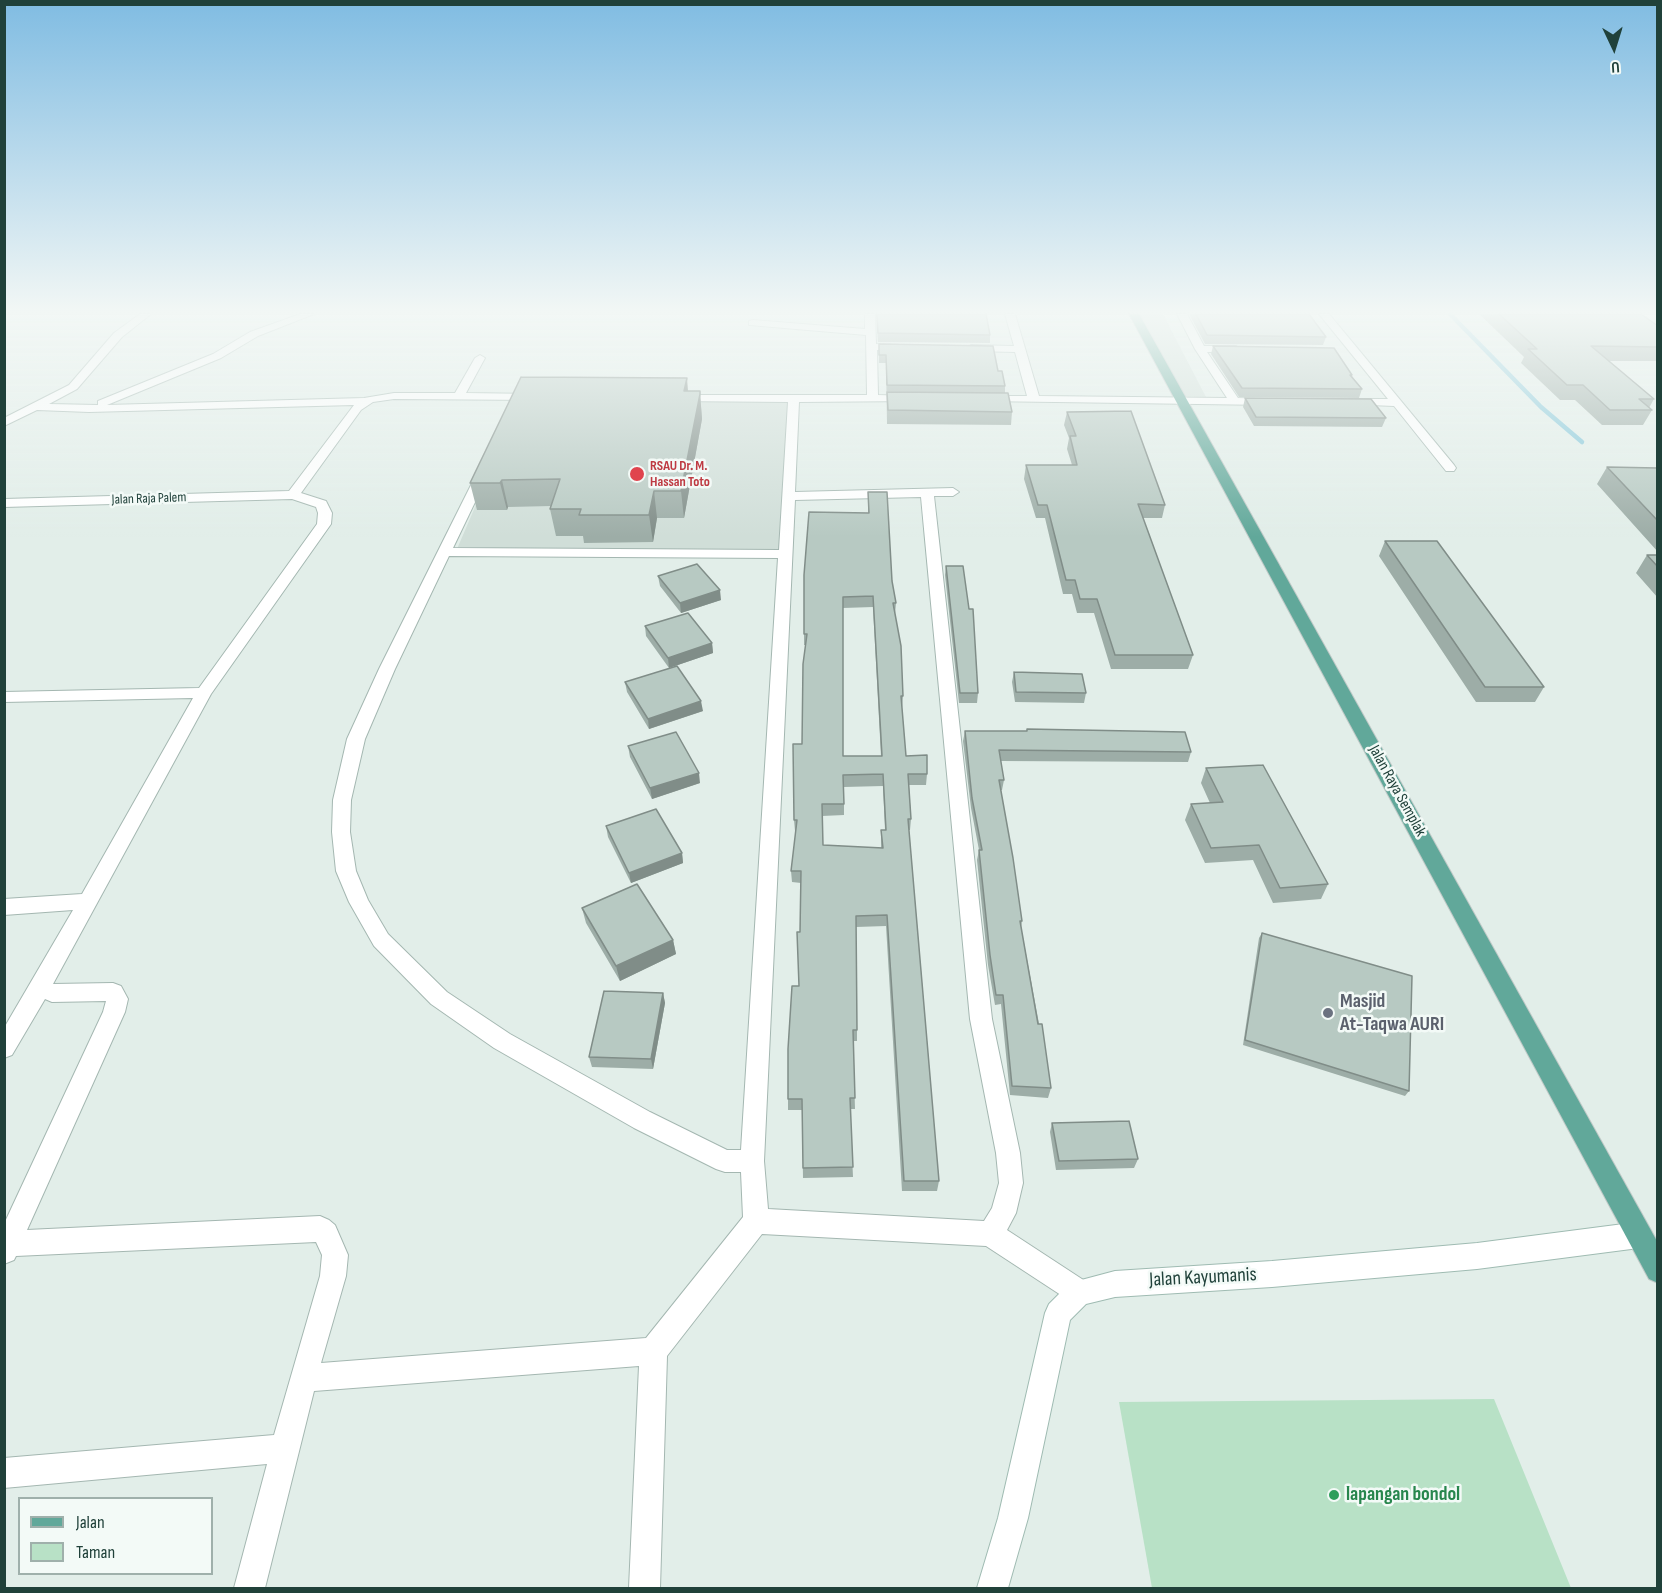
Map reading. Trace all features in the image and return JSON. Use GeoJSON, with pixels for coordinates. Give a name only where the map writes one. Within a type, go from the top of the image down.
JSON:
{"type":"FeatureCollection","features":[{"type":"Feature","properties":{"kind":"main road","name":"Jalan Raya Semplak"},"geometry":{"type":"LineString","coordinates":[[1176,388],[1658,1270]]}},
{"type":"Feature","properties":{"kind":"street"},"geometry":{"type":"LineString","coordinates":[[4,423],[71,388]]}},
{"type":"Feature","properties":{"kind":"street"},"geometry":{"type":"LineString","coordinates":[[89,409],[139,388]]}},
{"type":"Feature","properties":{"kind":"street"},"geometry":{"type":"LineString","coordinates":[[459,396],[463,388]]}},
{"type":"Feature","properties":{"kind":"street"},"geometry":{"type":"LineString","coordinates":[[873,388],[873,399]]}},
{"type":"Feature","properties":{"kind":"street"},"geometry":{"type":"LineString","coordinates":[[1031,388],[1034,400]]}},
{"type":"Feature","properties":{"kind":"street"},"geometry":{"type":"LineString","coordinates":[[1226,388],[1234,401]]}},
{"type":"Feature","properties":{"kind":"street"},"geometry":{"type":"LineString","coordinates":[[1382,388],[1450,468]]}},
{"type":"Feature","properties":{"kind":"street"},"geometry":{"type":"LineString","coordinates":[[38,406],[89,409],[366,401],[394,396],[545,397]]}},
{"type":"Feature","properties":{"kind":"street"},"geometry":{"type":"LineString","coordinates":[[511,417],[521,396]]}},
{"type":"Feature","properties":{"kind":"street"},"geometry":{"type":"LineString","coordinates":[[665,398],[931,399]]}},
{"type":"Feature","properties":{"kind":"street"},"geometry":{"type":"LineString","coordinates":[[645,1588],[653,1351],[756,1221],[752,1161],[794,398]]}},
{"type":"Feature","properties":{"kind":"street"},"geometry":{"type":"LineString","coordinates":[[977,399],[1280,402]]}},
{"type":"Feature","properties":{"kind":"street"},"geometry":{"type":"LineString","coordinates":[[4,1048],[204,693],[308,549],[326,519],[321,504],[293,495],[357,408],[366,401]]}},
{"type":"Feature","properties":{"kind":"street"},"geometry":{"type":"LineString","coordinates":[[1338,402],[1396,403]]}},
{"type":"Feature","properties":{"kind":"street"},"geometry":{"type":"LineString","coordinates":[[490,459],[367,709],[356,739],[342,800],[340,832],[346,871],[359,902],[381,940],[439,998],[502,1041],[642,1120],[725,1161],[752,1161]]}},
{"type":"Feature","properties":{"kind":"street"},"geometry":{"type":"LineString","coordinates":[[789,496],[953,492]]}},
{"type":"Feature","properties":{"kind":"street"},"geometry":{"type":"LineString","coordinates":[[927,493],[981,1020],[1008,1153],[1011,1183],[1004,1213],[990,1234]]}},
{"type":"Feature","properties":{"kind":"street","name":"Jalan Raja Palem"},"geometry":{"type":"LineString","coordinates":[[4,503],[293,495]]}},
{"type":"Feature","properties":{"kind":"street"},"geometry":{"type":"LineString","coordinates":[[444,552],[786,554]]}},
{"type":"Feature","properties":{"kind":"street"},"geometry":{"type":"LineString","coordinates":[[4,697],[204,693]]}},
{"type":"Feature","properties":{"kind":"street"},"geometry":{"type":"LineString","coordinates":[[4,907],[88,901]]}},
{"type":"Feature","properties":{"kind":"street"},"geometry":{"type":"LineString","coordinates":[[52,993],[113,992],[117,999],[114,1012],[7,1248],[320,1229],[326,1234],[335,1254],[333,1276],[303,1378],[250,1588]]}},
{"type":"Feature","properties":{"kind":"street"},"geometry":{"type":"LineString","coordinates":[[756,1221],[990,1234],[1079,1292],[1059,1313],[1056,1321],[1013,1518],[992,1588]]}},
{"type":"Feature","properties":{"kind":"street","name":"Jalan Kayumanis"},"geometry":{"type":"LineString","coordinates":[[1079,1292],[1115,1284],[1272,1274],[1477,1256],[1639,1235]]}},
{"type":"Feature","properties":{"kind":"street"},"geometry":{"type":"LineString","coordinates":[[303,1378],[653,1351]]}},
{"type":"Feature","properties":{"kind":"street"},"geometry":{"type":"LineString","coordinates":[[4,1473],[286,1448]]}},
{"type":"Feature","properties":{"kind":"shaded area"},"geometry":{"type":"Polygon","coordinates":[[[1181,388],[1202,388],[1206,397],[1185,396],[1181,388]]]}},
{"type":"Feature","properties":{"kind":"shaded area","name":"RSAU Dr. M. Hassan Toto"},"geometry":{"type":"Polygon","coordinates":[[[522,397],[792,400],[779,549],[457,549],[522,397]]]}},
{"type":"Feature","properties":{"kind":"green space","name":"lapangan bondol"},"geometry":{"type":"Polygon","coordinates":[[[1494,1399],[1571,1588],[1152,1588],[1119,1402],[1494,1399]]]}},
{"type":"Feature","properties":{"kind":"building"},"geometry":{"type":"Polygon","coordinates":[[[516,388],[685,388],[684,391],[700,391],[681,491],[654,491],[649,515],[579,515],[581,509],[550,509],[560,479],[470,483],[516,388]]]}},
{"type":"Feature","properties":{"kind":"building"},"geometry":{"type":"Polygon","coordinates":[[[1283,388],[1361,388],[1362,389],[1283,388]]]}},
{"type":"Feature","properties":{"kind":"building"},"geometry":{"type":"Polygon","coordinates":[[[1587,388],[1641,388],[1654,399],[1639,399],[1652,410],[1610,410],[1587,388]]]}},
{"type":"Feature","properties":{"kind":"building"},"geometry":{"type":"Polygon","coordinates":[[[887,392],[1008,393],[1012,412],[888,410],[887,392]]]}},
{"type":"Feature","properties":{"kind":"building"},"geometry":{"type":"Polygon","coordinates":[[[1245,398],[1371,399],[1386,418],[1256,417],[1245,398]]]}},
{"type":"Feature","properties":{"kind":"building"},"geometry":{"type":"Polygon","coordinates":[[[1131,411],[1165,505],[1138,504],[1193,655],[1115,655],[1097,599],[1080,599],[1075,580],[1066,580],[1047,505],[1038,505],[1026,465],[1077,465],[1070,436],[1076,436],[1067,412],[1131,411]]]}},
{"type":"Feature","properties":{"kind":"building"},"geometry":{"type":"Polygon","coordinates":[[[1607,467],[1658,468],[1658,521],[1607,467]]]}},
{"type":"Feature","properties":{"kind":"building"},"geometry":{"type":"Polygon","coordinates":[[[868,492],[887,492],[892,581],[896,603],[893,603],[901,646],[903,696],[901,696],[906,756],[927,755],[927,774],[908,774],[911,819],[908,819],[939,1181],[904,1181],[887,915],[856,916],[857,1030],[853,1030],[855,1098],[850,1098],[853,1167],[803,1168],[802,1099],[788,1099],[792,986],[799,986],[797,932],[800,932],[801,871],[791,871],[797,820],[794,820],[793,744],[802,744],[803,664],[807,634],[804,634],[804,575],[809,512],[869,513],[868,492]],[[873,596],[843,597],[843,756],[882,756],[873,596]],[[883,774],[843,775],[844,804],[822,804],[823,845],[883,848],[881,830],[886,830],[883,774]]]}},
{"type":"Feature","properties":{"kind":"building"},"geometry":{"type":"Polygon","coordinates":[[[1385,541],[1437,541],[1544,687],[1485,687],[1385,541]]]}},
{"type":"Feature","properties":{"kind":"building"},"geometry":{"type":"Polygon","coordinates":[[[1647,555],[1658,555],[1658,567],[1647,555]]]}},
{"type":"Feature","properties":{"kind":"building"},"geometry":{"type":"Polygon","coordinates":[[[697,564],[720,590],[680,603],[658,576],[697,564]]]}},
{"type":"Feature","properties":{"kind":"building"},"geometry":{"type":"Polygon","coordinates":[[[946,566],[963,566],[969,609],[973,609],[978,693],[960,693],[946,566]]]}},
{"type":"Feature","properties":{"kind":"building"},"geometry":{"type":"Polygon","coordinates":[[[688,613],[712,643],[668,658],[645,626],[688,613]]]}},
{"type":"Feature","properties":{"kind":"building"},"geometry":{"type":"Polygon","coordinates":[[[677,666],[701,701],[648,719],[625,682],[677,666]]]}},
{"type":"Feature","properties":{"kind":"building"},"geometry":{"type":"Polygon","coordinates":[[[1014,672],[1082,674],[1086,693],[1016,692],[1014,672]]]}},
{"type":"Feature","properties":{"kind":"building"},"geometry":{"type":"Polygon","coordinates":[[[1027,729],[1185,732],[1191,752],[999,750],[1004,780],[999,780],[1013,858],[1022,921],[1020,921],[1038,1024],[1042,1024],[1051,1088],[1012,1086],[1003,995],[996,995],[990,955],[979,850],[982,850],[972,798],[965,731],[1027,731],[1027,729]]]}},
{"type":"Feature","properties":{"kind":"building"},"geometry":{"type":"Polygon","coordinates":[[[676,732],[699,773],[650,788],[628,746],[676,732]]]}},
{"type":"Feature","properties":{"kind":"building"},"geometry":{"type":"Polygon","coordinates":[[[1263,765],[1328,884],[1280,888],[1259,845],[1211,848],[1191,804],[1223,802],[1206,768],[1263,765]]]}},
{"type":"Feature","properties":{"kind":"building"},"geometry":{"type":"Polygon","coordinates":[[[656,809],[682,853],[629,873],[606,826],[656,809]]]}},
{"type":"Feature","properties":{"kind":"building"},"geometry":{"type":"Polygon","coordinates":[[[637,884],[673,940],[616,966],[582,908],[637,884]]]}},
{"type":"Feature","properties":{"kind":"building","name":"Masjid At-Taqwa AURI"},"geometry":{"type":"Polygon","coordinates":[[[1262,933],[1412,976],[1409,1091],[1245,1040],[1262,933]]]}},
{"type":"Feature","properties":{"kind":"building"},"geometry":{"type":"Polygon","coordinates":[[[604,991],[663,993],[651,1059],[589,1057],[604,991]]]}},
{"type":"Feature","properties":{"kind":"building"},"geometry":{"type":"Polygon","coordinates":[[[1129,1121],[1138,1159],[1059,1161],[1052,1123],[1129,1121]]]}},
{"type":"Feature","properties":{"kind":"waterway"},"geometry":{"type":"LineString","coordinates":[[1523,388],[1582,442]]}},
{"type":"Feature","properties":{"kind":"place","name":"RSAU Dr. M. Hassan Toto"},"geometry":{"type":"Point","coordinates":[637,474]}},
{"type":"Feature","properties":{"kind":"place","name":"Masjid At-Taqwa AURI"},"geometry":{"type":"Point","coordinates":[1328,1013]}},
{"type":"Feature","properties":{"kind":"place","name":"lapangan bondol"},"geometry":{"type":"Point","coordinates":[1334,1495]}}]}
